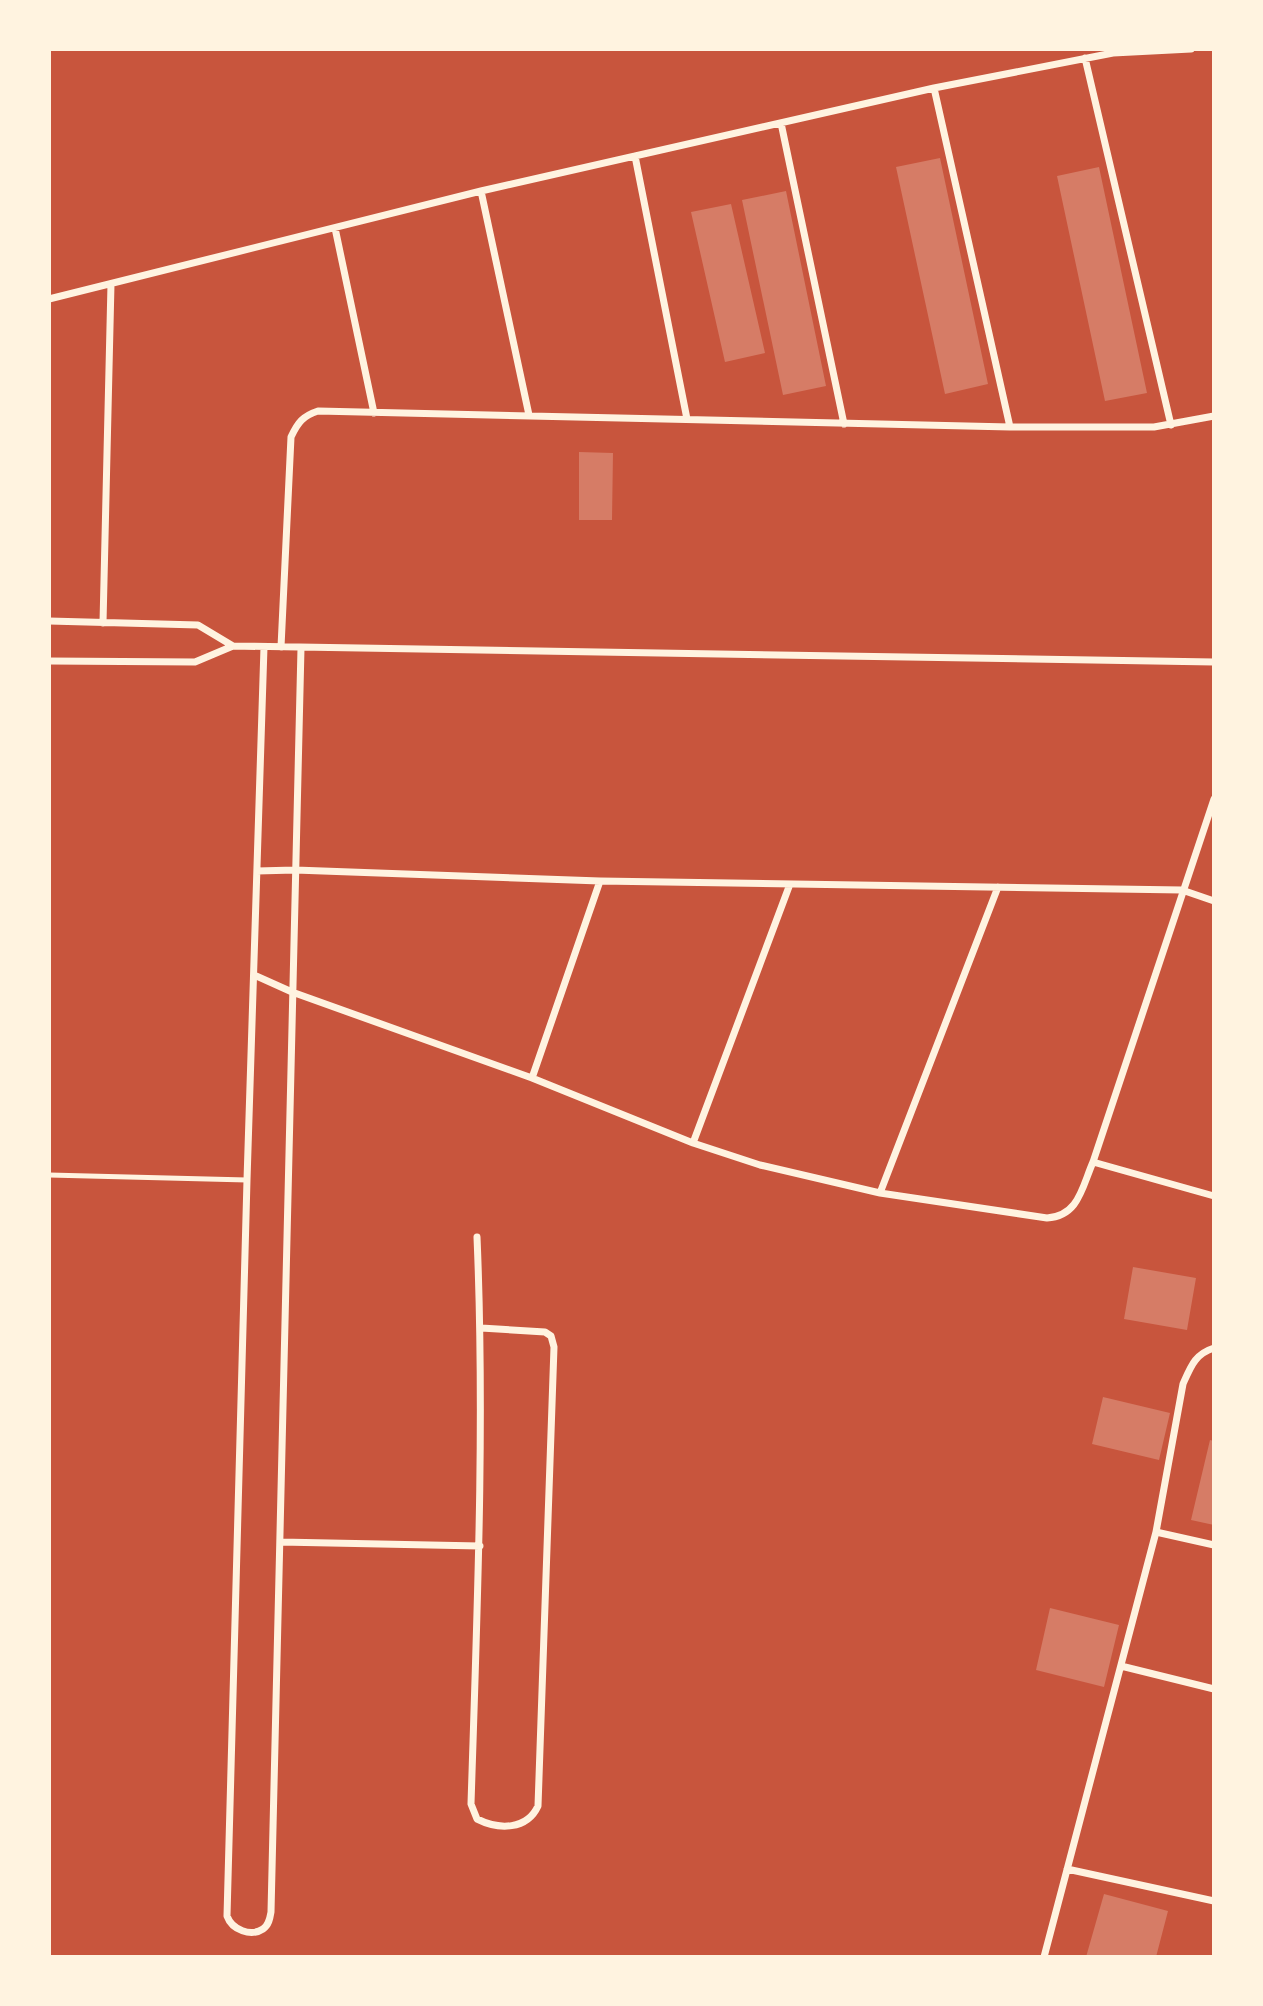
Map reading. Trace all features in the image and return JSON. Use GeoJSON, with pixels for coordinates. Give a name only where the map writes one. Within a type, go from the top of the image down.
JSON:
{"type":"FeatureCollection","features":[{"type":"Feature","properties":{"kind":"street"},"geometry":{"type":"LineString","coordinates":[[49,299],[481,191],[934,88],[1113,53],[1191,49]]}},
{"type":"Feature","properties":{"kind":"street"},"geometry":{"type":"LineString","coordinates":[[1085,58],[1171,425]]}},
{"type":"Feature","properties":{"kind":"street"},"geometry":{"type":"LineString","coordinates":[[934,88],[1010,427]]}},
{"type":"Feature","properties":{"kind":"street"},"geometry":{"type":"LineString","coordinates":[[781,123],[844,424]]}},
{"type":"Feature","properties":{"kind":"street"},"geometry":{"type":"LineString","coordinates":[[635,156],[687,419]]}},
{"type":"Feature","properties":{"kind":"street"},"geometry":{"type":"LineString","coordinates":[[481,191],[529,415]]}},
{"type":"Feature","properties":{"kind":"street"},"geometry":{"type":"LineString","coordinates":[[335,228],[374,413]]}},
{"type":"Feature","properties":{"kind":"street"},"geometry":{"type":"LineString","coordinates":[[103,623],[111,284]]}},
{"type":"Feature","properties":{"kind":"street"},"geometry":{"type":"LineString","coordinates":[[281,647],[292,437],[305,415],[318,411],[1010,427],[1154,427],[1214,416]]}},
{"type":"Feature","properties":{"kind":"street"},"geometry":{"type":"LineString","coordinates":[[49,621],[198,625],[233,646]]}},
{"type":"Feature","properties":{"kind":"street"},"geometry":{"type":"LineString","coordinates":[[49,661],[195,662],[233,646],[1214,662]]}},
{"type":"Feature","properties":{"kind":"street"},"geometry":{"type":"LineString","coordinates":[[264,647],[228,1916],[230,1923],[237,1930],[247,1932],[263,1928],[268,1923],[271,1912],[301,648]]}},
{"type":"Feature","properties":{"kind":"street"},"geometry":{"type":"LineString","coordinates":[[254,975],[292,992],[532,1078],[693,1143],[760,1165],[880,1193],[1047,1218],[1059,1217],[1069,1212],[1075,1204],[1093,1162],[1214,799]]}},
{"type":"Feature","properties":{"kind":"street"},"geometry":{"type":"LineString","coordinates":[[257,872],[295,870],[600,881],[1182,890],[1214,901]]}},
{"type":"Feature","properties":{"kind":"street"},"geometry":{"type":"LineString","coordinates":[[532,1078],[600,881]]}},
{"type":"Feature","properties":{"kind":"street"},"geometry":{"type":"LineString","coordinates":[[693,1143],[789,884]]}},
{"type":"Feature","properties":{"kind":"street"},"geometry":{"type":"LineString","coordinates":[[880,1193],[999,887]]}},
{"type":"Feature","properties":{"kind":"street"},"geometry":{"type":"LineString","coordinates":[[1093,1162],[1214,1196]]}},
{"type":"Feature","properties":{"kind":"street"},"geometry":{"type":"LineString","coordinates":[[477,1237],[481,1328],[480,1546],[471,1804],[477,1819],[489,1825],[519,1825],[527,1822],[538,1806],[554,1347],[551,1336],[545,1332],[481,1328]]}},
{"type":"Feature","properties":{"kind":"street"},"geometry":{"type":"LineString","coordinates":[[1044,1957],[1156,1532],[1183,1384],[1192,1362],[1202,1352],[1214,1348]]}},
{"type":"Feature","properties":{"kind":"street"},"geometry":{"type":"LineString","coordinates":[[1156,1532],[1214,1545]]}},
{"type":"Feature","properties":{"kind":"street"},"geometry":{"type":"LineString","coordinates":[[280,1542],[480,1546]]}},
{"type":"Feature","properties":{"kind":"street"},"geometry":{"type":"LineString","coordinates":[[1121,1666],[1214,1689]]}},
{"type":"Feature","properties":{"kind":"street"},"geometry":{"type":"LineString","coordinates":[[1067,1869],[1214,1901]]}},
{"type":"Feature","properties":{"kind":"lane"},"geometry":{"type":"LineString","coordinates":[[49,1175],[247,1180]]}},
{"type":"Feature","properties":{"kind":"building"},"geometry":{"type":"Polygon","coordinates":[[[940,158],[988,384],[945,394],[896,167],[940,158]]]}},
{"type":"Feature","properties":{"kind":"building"},"geometry":{"type":"Polygon","coordinates":[[[1099,167],[1147,393],[1105,401],[1057,176],[1099,167]]]}},
{"type":"Feature","properties":{"kind":"building"},"geometry":{"type":"Polygon","coordinates":[[[786,191],[826,386],[783,395],[742,200],[786,191]]]}},
{"type":"Feature","properties":{"kind":"building"},"geometry":{"type":"Polygon","coordinates":[[[731,204],[765,353],[725,362],[691,212],[731,204]]]}},
{"type":"Feature","properties":{"kind":"building"},"geometry":{"type":"Polygon","coordinates":[[[579,452],[613,453],[612,520],[579,520],[579,452]]]}},
{"type":"Feature","properties":{"kind":"building"},"geometry":{"type":"Polygon","coordinates":[[[1133,1267],[1196,1278],[1187,1330],[1124,1319],[1133,1267]]]}},
{"type":"Feature","properties":{"kind":"building"},"geometry":{"type":"Polygon","coordinates":[[[1103,1397],[1170,1413],[1159,1460],[1092,1444],[1103,1397]]]}},
{"type":"Feature","properties":{"kind":"building"},"geometry":{"type":"Polygon","coordinates":[[[1210,1440],[1214,1441],[1214,1525],[1191,1520],[1210,1440]]]}},
{"type":"Feature","properties":{"kind":"building"},"geometry":{"type":"Polygon","coordinates":[[[1050,1608],[1119,1625],[1104,1687],[1036,1670],[1050,1608]]]}},
{"type":"Feature","properties":{"kind":"building"},"geometry":{"type":"Polygon","coordinates":[[[1104,1894],[1168,1911],[1156,1957],[1086,1957],[1104,1894]]]}}]}
